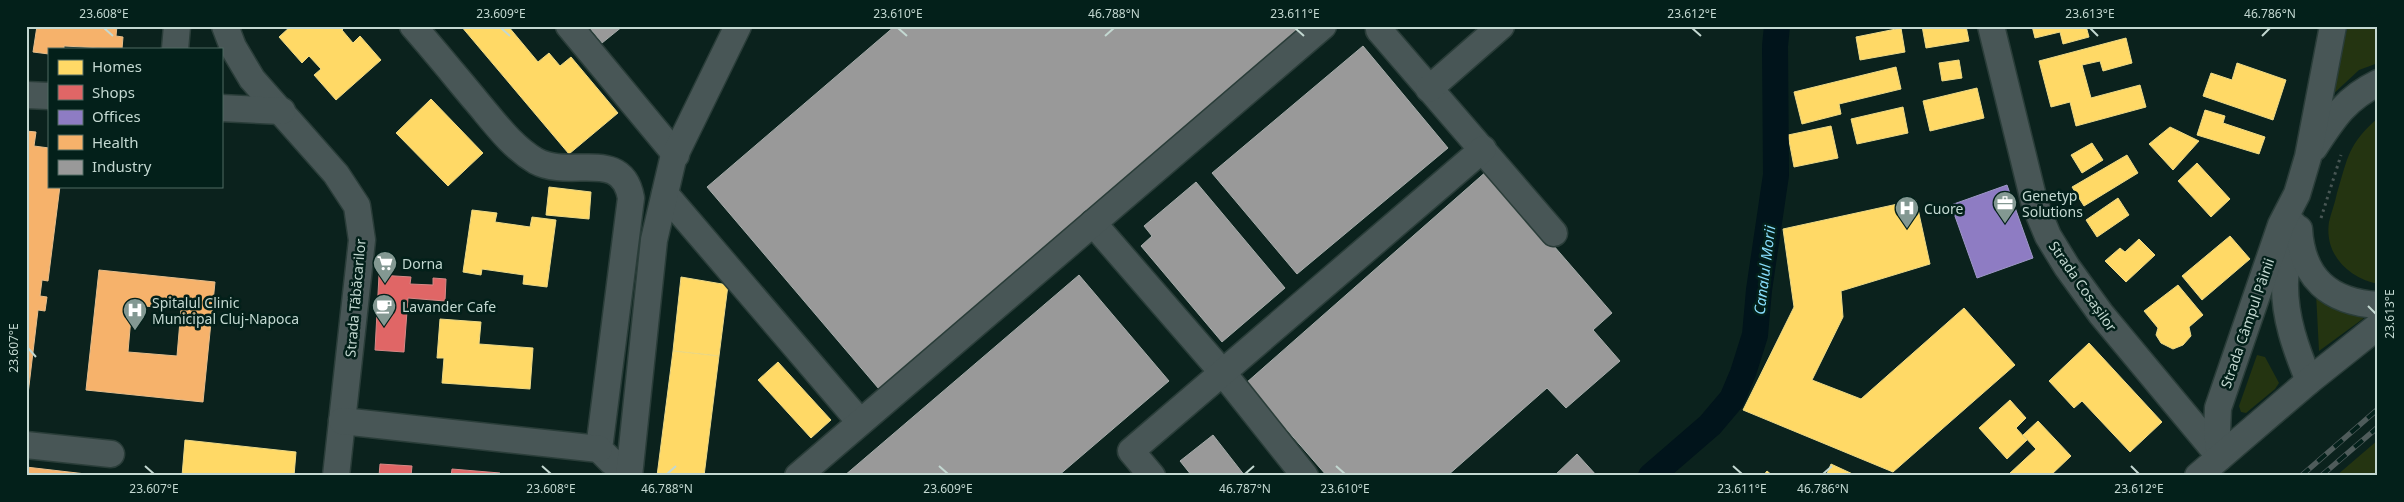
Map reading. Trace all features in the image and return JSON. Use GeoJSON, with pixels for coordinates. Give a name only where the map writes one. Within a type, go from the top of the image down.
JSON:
{"type":"FeatureCollection","features":[{"type":"Feature","properties":{"kind":"street"},"geometry":{"type":"LineString","coordinates":[[175,48],[176,26]]}},
{"type":"Feature","properties":{"kind":"street","name":"Strada Tăbăcarilor"},"geometry":{"type":"LineString","coordinates":[[225,26],[233,47],[252,79],[282,110],[336,174],[356,206],[362,240],[336,476]]}},
{"type":"Feature","properties":{"kind":"street"},"geometry":{"type":"LineString","coordinates":[[413,26],[499,128],[529,157],[539,162],[559,167],[613,170],[624,178],[629,188],[631,198],[600,449]]}},
{"type":"Feature","properties":{"kind":"street"},"geometry":{"type":"LineString","coordinates":[[569,26],[676,154]]}},
{"type":"Feature","properties":{"kind":"street"},"geometry":{"type":"LineString","coordinates":[[342,421],[600,449],[612,462],[630,470],[654,240],[673,159],[738,26]]}},
{"type":"Feature","properties":{"kind":"street"},"geometry":{"type":"LineString","coordinates":[[798,476],[1323,26]]}},
{"type":"Feature","properties":{"kind":"street"},"geometry":{"type":"LineString","coordinates":[[1429,88],[1501,26]]}},
{"type":"Feature","properties":{"kind":"street","name":"Strada Cosașilor"},"geometry":{"type":"LineString","coordinates":[[1991,26],[2035,205],[2048,236],[2067,267],[2101,314],[2220,457]]}},
{"type":"Feature","properties":{"kind":"street","name":"Strada Câmpul Pâinii"},"geometry":{"type":"LineString","coordinates":[[2220,457],[2217,432],[2218,408],[2273,248],[2297,194],[2308,157],[2333,26]]}},
{"type":"Feature","properties":{"kind":"street"},"geometry":{"type":"LineString","coordinates":[[1379,30],[1554,233]]}},
{"type":"Feature","properties":{"kind":"street","name":"Strada Câmpul Pâinii"},"geometry":{"type":"LineString","coordinates":[[2308,157],[2345,104],[2363,90],[2378,83]]}},
{"type":"Feature","properties":{"kind":"street"},"geometry":{"type":"LineString","coordinates":[[26,95],[48,96]]}},
{"type":"Feature","properties":{"kind":"street"},"geometry":{"type":"LineString","coordinates":[[222,108],[282,110]]}},
{"type":"Feature","properties":{"kind":"street"},"geometry":{"type":"LineString","coordinates":[[1152,476],[1131,451],[1483,149]]}},
{"type":"Feature","properties":{"kind":"street"},"geometry":{"type":"LineString","coordinates":[[665,194],[860,422]]}},
{"type":"Feature","properties":{"kind":"street","name":"Strada Câmpul Pâinii"},"geometry":{"type":"LineString","coordinates":[[2297,194],[2300,250],[2307,267],[2319,283],[2333,294],[2350,301],[2378,305]]}},
{"type":"Feature","properties":{"kind":"street","name":"Strada Câmpul Pâinii"},"geometry":{"type":"LineString","coordinates":[[2297,194],[2285,282],[2286,301],[2295,347],[2309,381]]}},
{"type":"Feature","properties":{"kind":"street"},"geometry":{"type":"LineString","coordinates":[[1093,223],[1223,372],[1305,476]]}},
{"type":"Feature","properties":{"kind":"street"},"geometry":{"type":"LineString","coordinates":[[2198,476],[2309,381],[2378,326]]}},
{"type":"Feature","properties":{"kind":"street"},"geometry":{"type":"LineString","coordinates":[[26,445],[111,454]]}},
{"type":"Feature","properties":{"kind":"path"},"geometry":{"type":"LineString","coordinates":[[2320,223],[2344,147]]}},
{"type":"Feature","properties":{"kind":"green space"},"geometry":{"type":"Polygon","coordinates":[[[2348,26],[2378,26],[2378,63],[2359,70],[2330,97],[2348,26]]]}},
{"type":"Feature","properties":{"kind":"green space"},"geometry":{"type":"Polygon","coordinates":[[[2378,118],[2378,284],[2357,276],[2341,263],[2330,245],[2328,234],[2329,222],[2350,152],[2360,136],[2378,118]]]}},
{"type":"Feature","properties":{"kind":"green space"},"geometry":{"type":"Polygon","coordinates":[[[2316,293],[2332,306],[2364,318],[2319,351],[2316,293]]]}},
{"type":"Feature","properties":{"kind":"green space"},"geometry":{"type":"Polygon","coordinates":[[[2257,355],[2265,357],[2279,383],[2275,389],[2246,413],[2241,412],[2239,406],[2257,355]]]}},
{"type":"Feature","properties":{"kind":"green space"},"geometry":{"type":"Polygon","coordinates":[[[2378,440],[2378,476],[2336,476],[2378,440]]]}},
{"type":"Feature","properties":{"kind":"building: Homes"},"geometry":{"type":"Polygon","coordinates":[[[291,26],[346,26],[342,30],[353,43],[360,36],[381,60],[336,100],[314,75],[321,69],[309,56],[302,63],[279,37],[291,26]]]}},
{"type":"Feature","properties":{"kind":"building: Homes"},"geometry":{"type":"Polygon","coordinates":[[[461,26],[508,26],[538,62],[549,53],[560,66],[571,57],[618,113],[569,154],[461,26]]]}},
{"type":"Feature","properties":{"kind":"building: Homes"},"geometry":{"type":"Polygon","coordinates":[[[1922,26],[1966,26],[1969,41],[1926,48],[1922,26]]]}},
{"type":"Feature","properties":{"kind":"building: Homes"},"geometry":{"type":"Polygon","coordinates":[[[2032,26],[2086,26],[2089,37],[2063,44],[2060,32],[2035,38],[2032,26]]]}},
{"type":"Feature","properties":{"kind":"building: Homes"},"geometry":{"type":"Polygon","coordinates":[[[1901,28],[1905,52],[1860,60],[1856,37],[1901,28]]]}},
{"type":"Feature","properties":{"kind":"building: Homes"},"geometry":{"type":"Polygon","coordinates":[[[2126,38],[2132,63],[2103,71],[2100,61],[2082,65],[2091,98],[2140,85],[2146,107],[2076,126],[2070,102],[2051,107],[2039,61],[2126,38]]]}},
{"type":"Feature","properties":{"kind":"building: Homes"},"geometry":{"type":"Polygon","coordinates":[[[1959,60],[1962,78],[1942,81],[1939,63],[1959,60]]]}},
{"type":"Feature","properties":{"kind":"building: Homes"},"geometry":{"type":"Polygon","coordinates":[[[2237,63],[2286,80],[2273,120],[2203,96],[2211,73],[2232,80],[2237,63]]]}},
{"type":"Feature","properties":{"kind":"building: Homes"},"geometry":{"type":"Polygon","coordinates":[[[1896,67],[1901,89],[1839,104],[1841,114],[1802,124],[1794,92],[1896,67]]]}},
{"type":"Feature","properties":{"kind":"building: Homes"},"geometry":{"type":"Polygon","coordinates":[[[1977,88],[1984,118],[1930,131],[1923,101],[1977,88]]]}},
{"type":"Feature","properties":{"kind":"building: Homes"},"geometry":{"type":"Polygon","coordinates":[[[431,99],[483,153],[448,186],[396,133],[431,99]]]}},
{"type":"Feature","properties":{"kind":"building: Homes"},"geometry":{"type":"Polygon","coordinates":[[[1903,107],[1908,133],[1857,144],[1851,119],[1903,107]]]}},
{"type":"Feature","properties":{"kind":"building: Homes"},"geometry":{"type":"Polygon","coordinates":[[[2205,110],[2225,116],[2223,123],[2265,137],[2259,154],[2197,135],[2205,110]]]}},
{"type":"Feature","properties":{"kind":"building: Homes"},"geometry":{"type":"Polygon","coordinates":[[[1831,126],[1838,158],[1794,167],[1788,135],[1831,126]]]}},
{"type":"Feature","properties":{"kind":"building: Homes"},"geometry":{"type":"Polygon","coordinates":[[[2170,127],[2199,141],[2173,170],[2149,144],[2170,127]]]}},
{"type":"Feature","properties":{"kind":"building: Homes"},"geometry":{"type":"Polygon","coordinates":[[[2092,143],[2103,160],[2082,173],[2071,155],[2092,143]]]}},
{"type":"Feature","properties":{"kind":"building: Homes"},"geometry":{"type":"Polygon","coordinates":[[[2127,155],[2138,173],[2084,206],[2072,187],[2127,155]]]}},
{"type":"Feature","properties":{"kind":"building: Homes"},"geometry":{"type":"Polygon","coordinates":[[[2197,163],[2230,199],[2211,217],[2178,181],[2197,163]]]}},
{"type":"Feature","properties":{"kind":"building: Homes"},"geometry":{"type":"Polygon","coordinates":[[[549,187],[591,192],[589,219],[546,215],[549,187]]]}},
{"type":"Feature","properties":{"kind":"building: Homes"},"geometry":{"type":"Polygon","coordinates":[[[2118,198],[2129,215],[2097,237],[2086,220],[2118,198]]]}},
{"type":"Feature","properties":{"kind":"building: Homes"},"geometry":{"type":"Polygon","coordinates":[[[1916,200],[1930,264],[1841,291],[1843,317],[1812,380],[1861,399],[1964,308],[2015,365],[1893,472],[1743,410],[1794,307],[1783,229],[1916,200]]]}},
{"type":"Feature","properties":{"kind":"building: Homes"},"geometry":{"type":"Polygon","coordinates":[[[472,210],[497,213],[495,222],[530,227],[532,217],[556,220],[547,287],[523,284],[524,275],[482,269],[481,275],[463,272],[472,210]]]}},
{"type":"Feature","properties":{"kind":"building: Homes"},"geometry":{"type":"Polygon","coordinates":[[[2230,236],[2250,259],[2202,300],[2182,276],[2230,236]]]}},
{"type":"Feature","properties":{"kind":"building: Homes"},"geometry":{"type":"Polygon","coordinates":[[[2139,239],[2155,255],[2126,282],[2105,261],[2120,248],[2125,252],[2139,239]]]}},
{"type":"Feature","properties":{"kind":"building: Homes"},"geometry":{"type":"Polygon","coordinates":[[[681,277],[728,285],[719,356],[673,351],[681,277]]]}},
{"type":"Feature","properties":{"kind":"building: Homes"},"geometry":{"type":"Polygon","coordinates":[[[2178,285],[2203,315],[2189,327],[2191,336],[2183,345],[2173,349],[2161,343],[2156,335],[2158,328],[2144,311],[2178,285]]]}},
{"type":"Feature","properties":{"kind":"building: Homes"},"geometry":{"type":"Polygon","coordinates":[[[440,319],[481,322],[479,344],[533,348],[530,389],[442,383],[444,358],[437,358],[440,319]]]}},
{"type":"Feature","properties":{"kind":"building: Homes"},"geometry":{"type":"Polygon","coordinates":[[[2089,343],[2162,422],[2130,452],[2082,401],[2074,408],[2049,381],[2089,343]]]}},
{"type":"Feature","properties":{"kind":"building: Homes"},"geometry":{"type":"Polygon","coordinates":[[[673,351],[719,356],[704,476],[657,476],[673,351]]]}},
{"type":"Feature","properties":{"kind":"building: Homes"},"geometry":{"type":"Polygon","coordinates":[[[778,362],[831,420],[811,438],[758,380],[778,362]]]}},
{"type":"Feature","properties":{"kind":"building: Homes"},"geometry":{"type":"Polygon","coordinates":[[[2010,400],[2026,418],[2016,428],[2027,440],[2007,459],[1979,428],[2010,400]]]}},
{"type":"Feature","properties":{"kind":"building: Homes"},"geometry":{"type":"Polygon","coordinates":[[[2038,421],[2071,456],[2050,476],[2011,476],[2009,474],[2036,449],[2023,435],[2038,421]]]}},
{"type":"Feature","properties":{"kind":"building: Homes"},"geometry":{"type":"Polygon","coordinates":[[[185,440],[296,452],[294,476],[182,476],[185,440]]]}},
{"type":"Feature","properties":{"kind":"building: Homes"},"geometry":{"type":"Polygon","coordinates":[[[1831,464],[1857,476],[1826,476],[1831,464]]]}},
{"type":"Feature","properties":{"kind":"building: Homes"},"geometry":{"type":"Polygon","coordinates":[[[1767,471],[1773,476],[1763,476],[1767,471]]]}},
{"type":"Feature","properties":{"kind":"building: Shops"},"geometry":{"type":"Polygon","coordinates":[[[379,275],[411,277],[410,284],[433,285],[433,278],[446,279],[445,301],[408,298],[404,352],[375,350],[379,275]]]}},
{"type":"Feature","properties":{"kind":"building: Shops"},"geometry":{"type":"Polygon","coordinates":[[[380,464],[412,466],[411,476],[379,476],[380,464]]]}},
{"type":"Feature","properties":{"kind":"building: Shops"},"geometry":{"type":"Polygon","coordinates":[[[452,469],[500,473],[499,476],[451,476],[452,469]]]}},
{"type":"Feature","properties":{"kind":"building: Offices"},"geometry":{"type":"Polygon","coordinates":[[[2007,185],[2033,258],[1977,278],[1951,205],[2007,185]]]}},
{"type":"Feature","properties":{"kind":"building: Health"},"geometry":{"type":"Polygon","coordinates":[[[37,26],[117,26],[116,36],[123,37],[122,48],[64,46],[64,48],[48,48],[48,54],[33,52],[37,26]]]}},
{"type":"Feature","properties":{"kind":"building: Health"},"geometry":{"type":"Polygon","coordinates":[[[26,131],[36,132],[34,146],[48,148],[48,188],[60,188],[48,281],[42,280],[40,296],[47,297],[45,311],[38,310],[26,411],[26,131]]]}},
{"type":"Feature","properties":{"kind":"building: Health"},"geometry":{"type":"Polygon","coordinates":[[[99,270],[215,282],[203,402],[86,390],[99,270]],[[132,305],[128,352],[177,356],[181,309],[132,305]]]}},
{"type":"Feature","properties":{"kind":"building: Health"},"geometry":{"type":"Polygon","coordinates":[[[26,467],[103,476],[26,476],[26,467]]]}},
{"type":"Feature","properties":{"kind":"building: Industry"},"geometry":{"type":"Polygon","coordinates":[[[588,26],[623,26],[602,43],[588,26]]]}},
{"type":"Feature","properties":{"kind":"building: Industry"},"geometry":{"type":"Polygon","coordinates":[[[895,26],[1303,26],[879,389],[707,187],[895,26]]]}},
{"type":"Feature","properties":{"kind":"building: Industry"},"geometry":{"type":"Polygon","coordinates":[[[1363,46],[1448,148],[1297,274],[1212,173],[1363,46]]]}},
{"type":"Feature","properties":{"kind":"building: Industry"},"geometry":{"type":"Polygon","coordinates":[[[1488,170],[1612,313],[1593,330],[1620,361],[1566,408],[1547,388],[1447,476],[1327,476],[1246,383],[1488,170]]]}},
{"type":"Feature","properties":{"kind":"building: Industry"},"geometry":{"type":"Polygon","coordinates":[[[1196,182],[1285,288],[1222,342],[1141,246],[1152,236],[1144,226],[1196,182]]]}},
{"type":"Feature","properties":{"kind":"building: Industry"},"geometry":{"type":"Polygon","coordinates":[[[1079,275],[1169,381],[1058,476],[844,476],[1079,275]]]}},
{"type":"Feature","properties":{"kind":"building: Industry"},"geometry":{"type":"Polygon","coordinates":[[[1213,435],[1245,476],[1192,476],[1180,461],[1213,435]]]}},
{"type":"Feature","properties":{"kind":"building: Industry"},"geometry":{"type":"Polygon","coordinates":[[[1577,454],[1597,476],[1554,476],[1577,454]]]}},
{"type":"Feature","properties":{"kind":"waterway","name":"Canalul Morii"},"geometry":{"type":"LineString","coordinates":[[1651,476],[1710,425],[1732,399],[1743,373],[1755,335],[1759,290],[1776,175],[1775,46],[1777,26]]}},
{"type":"Feature","properties":{"kind":"railway"},"geometry":{"type":"LineString","coordinates":[[2301,476],[2378,409]]}},
{"type":"Feature","properties":{"kind":"railway"},"geometry":{"type":"LineString","coordinates":[[2321,476],[2378,427]]}},
{"type":"Feature","properties":{"kind":"place","name":"Genetyp Solutions"},"geometry":{"type":"Point","coordinates":[2005,224]}},
{"type":"Feature","properties":{"kind":"place","name":"Cuore"},"geometry":{"type":"Point","coordinates":[1907,229]}},
{"type":"Feature","properties":{"kind":"place","name":"Dorna"},"geometry":{"type":"Point","coordinates":[385,284]}},
{"type":"Feature","properties":{"kind":"place","name":"Lavander Cafe"},"geometry":{"type":"Point","coordinates":[384,327]}},
{"type":"Feature","properties":{"kind":"place","name":"Spitalul Clinic Municipal Cluj-Napoca"},"geometry":{"type":"Point","coordinates":[135,331]}}]}
